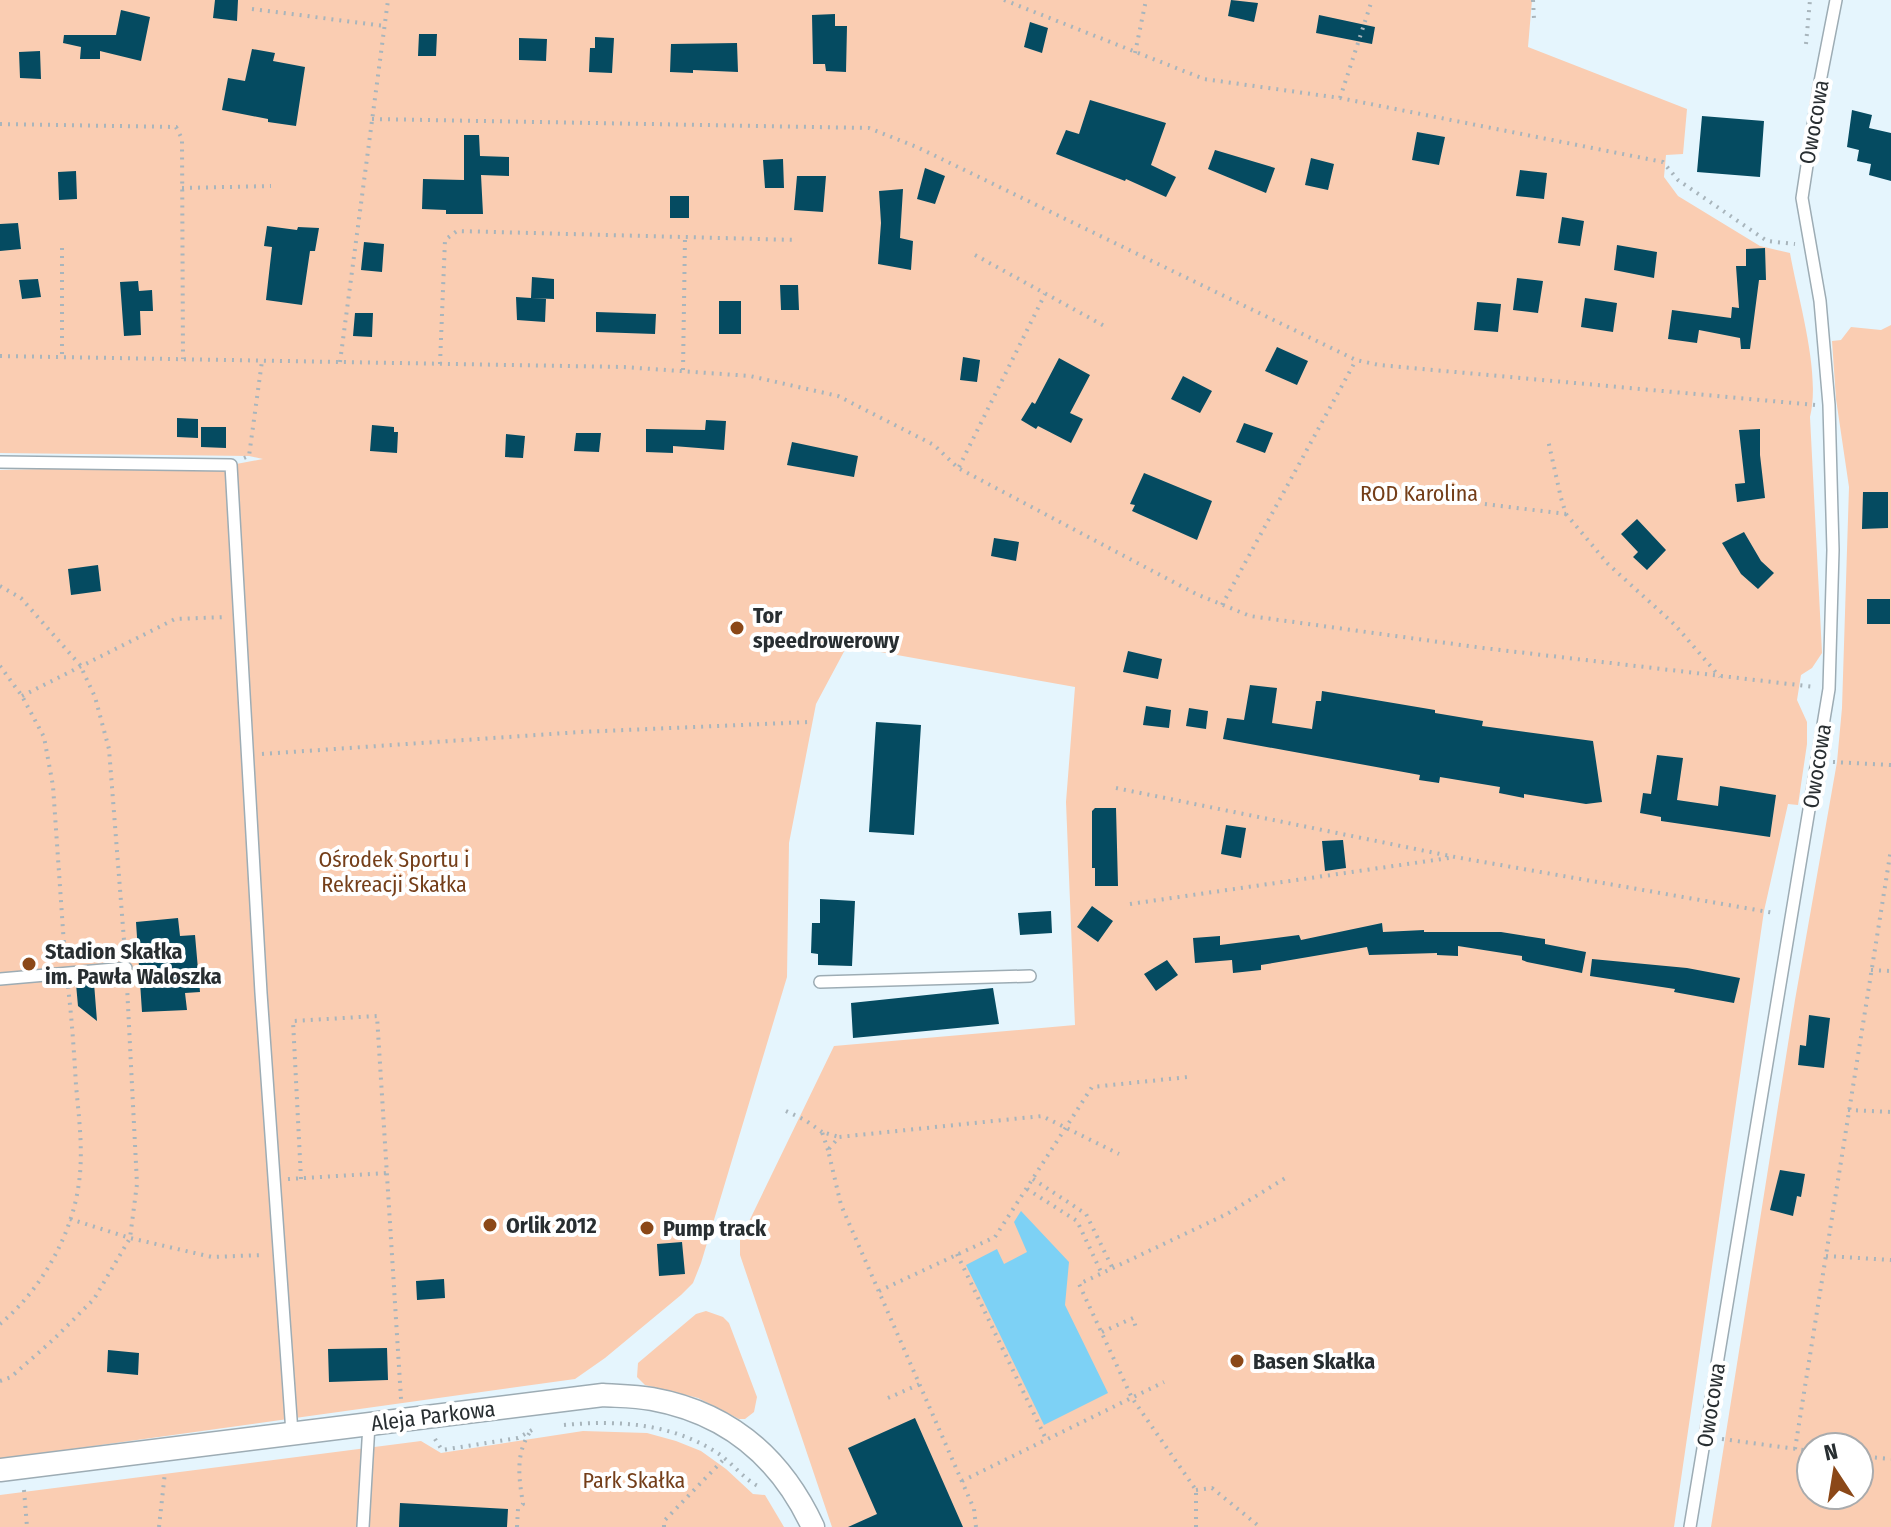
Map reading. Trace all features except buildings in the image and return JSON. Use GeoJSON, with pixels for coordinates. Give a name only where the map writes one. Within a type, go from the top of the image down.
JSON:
{"type":"FeatureCollection","features":[{"type":"Feature","properties":{"kind":"street","name":"Aleja Parkowa"},"geometry":{"type":"LineString","coordinates":[[0,1470],[603,1395],[651,1399],[714,1418],[745,1438],[771,1461],[791,1484],[813,1527]]}},
{"type":"Feature","properties":{"kind":"lane","name":"Owocowa"},"geometry":{"type":"LineString","coordinates":[[1690,1527],[1829,689],[1833,550],[1829,405],[1820,301],[1802,198],[1836,0]]}},
{"type":"Feature","properties":{"kind":"lane"},"geometry":{"type":"LineString","coordinates":[[0,462],[231,465],[261,993],[292,1433]]}},
{"type":"Feature","properties":{"kind":"lane"},"geometry":{"type":"LineString","coordinates":[[0,979],[126,968]]}},
{"type":"Feature","properties":{"kind":"lane"},"geometry":{"type":"LineString","coordinates":[[820,982],[1030,976]]}},
{"type":"Feature","properties":{"kind":"lane"},"geometry":{"type":"LineString","coordinates":[[363,1527],[369,1424]]}},
{"type":"Feature","properties":{"kind":"path"},"geometry":{"type":"LineString","coordinates":[[340,362],[388,0]]}},
{"type":"Feature","properties":{"kind":"path"},"geometry":{"type":"LineString","coordinates":[[1004,0],[1204,79],[1340,98],[1663,162],[1678,180],[1767,241],[1808,246]]}},
{"type":"Feature","properties":{"kind":"path"},"geometry":{"type":"LineString","coordinates":[[1135,53],[1146,0]]}},
{"type":"Feature","properties":{"kind":"path"},"geometry":{"type":"LineString","coordinates":[[1340,98],[1372,0]]}},
{"type":"Feature","properties":{"kind":"path"},"geometry":{"type":"LineString","coordinates":[[1533,0],[1534,19]]}},
{"type":"Feature","properties":{"kind":"path"},"geometry":{"type":"LineString","coordinates":[[1805,42],[1810,0]]}},
{"type":"Feature","properties":{"kind":"path"},"geometry":{"type":"LineString","coordinates":[[252,9],[385,26]]}},
{"type":"Feature","properties":{"kind":"path"},"geometry":{"type":"LineString","coordinates":[[372,119],[869,128],[919,148],[1356,360],[1379,365],[1829,405]]}},
{"type":"Feature","properties":{"kind":"path"},"geometry":{"type":"LineString","coordinates":[[0,124],[176,127],[182,139],[183,359]]}},
{"type":"Feature","properties":{"kind":"path"},"geometry":{"type":"LineString","coordinates":[[182,188],[271,186]]}},
{"type":"Feature","properties":{"kind":"path"},"geometry":{"type":"LineString","coordinates":[[440,364],[445,240],[457,231],[797,240]]}},
{"type":"Feature","properties":{"kind":"path"},"geometry":{"type":"LineString","coordinates":[[683,371],[685,237]]}},
{"type":"Feature","properties":{"kind":"path"},"geometry":{"type":"LineString","coordinates":[[62,248],[62,357]]}},
{"type":"Feature","properties":{"kind":"path"},"geometry":{"type":"LineString","coordinates":[[975,255],[1108,328]]}},
{"type":"Feature","properties":{"kind":"path"},"geometry":{"type":"LineString","coordinates":[[958,468],[1045,294]]}},
{"type":"Feature","properties":{"kind":"path"},"geometry":{"type":"LineString","coordinates":[[0,356],[624,367],[750,376],[838,396],[934,445],[958,468],[1196,594],[1250,616],[1483,648],[1829,689]]}},
{"type":"Feature","properties":{"kind":"path"},"geometry":{"type":"LineString","coordinates":[[1222,605],[1356,360]]}},
{"type":"Feature","properties":{"kind":"path"},"geometry":{"type":"LineString","coordinates":[[231,465],[249,456],[262,361]]}},
{"type":"Feature","properties":{"kind":"path"},"geometry":{"type":"LineString","coordinates":[[1548,440],[1566,514],[1608,564],[1675,625],[1720,677]]}},
{"type":"Feature","properties":{"kind":"path"},"geometry":{"type":"LineString","coordinates":[[1477,503],[1566,514]]}},
{"type":"Feature","properties":{"kind":"path"},"geometry":{"type":"LineString","coordinates":[[22,696],[175,619],[239,617]]}},
{"type":"Feature","properties":{"kind":"path"},"geometry":{"type":"LineString","coordinates":[[0,666],[22,696],[44,737],[53,786],[65,959]]}},
{"type":"Feature","properties":{"kind":"path"},"geometry":{"type":"LineString","coordinates":[[248,755],[580,732],[809,722]]}},
{"type":"Feature","properties":{"kind":"path"},"geometry":{"type":"LineString","coordinates":[[1818,761],[1891,765]]}},
{"type":"Feature","properties":{"kind":"path"},"geometry":{"type":"LineString","coordinates":[[1116,788],[1455,857],[1792,916]]}},
{"type":"Feature","properties":{"kind":"path"},"geometry":{"type":"LineString","coordinates":[[1798,1431],[1891,849]]}},
{"type":"Feature","properties":{"kind":"path"},"geometry":{"type":"LineString","coordinates":[[1130,904],[1455,857]]}},
{"type":"Feature","properties":{"kind":"path"},"geometry":{"type":"LineString","coordinates":[[1871,970],[1891,971]]}},
{"type":"Feature","properties":{"kind":"path"},"geometry":{"type":"LineString","coordinates":[[0,1324],[25,1300],[46,1270],[67,1232],[78,1189],[81,1149],[66,975]]}},
{"type":"Feature","properties":{"kind":"path"},"geometry":{"type":"LineString","coordinates":[[301,1179],[293,1021],[377,1016],[402,1406]]}},
{"type":"Feature","properties":{"kind":"path"},"geometry":{"type":"LineString","coordinates":[[879,1291],[995,1237],[1092,1087],[1188,1077]]}},
{"type":"Feature","properties":{"kind":"path"},"geometry":{"type":"LineString","coordinates":[[1848,1110],[1891,1112]]}},
{"type":"Feature","properties":{"kind":"path"},"geometry":{"type":"LineString","coordinates":[[786,1111],[822,1132],[839,1137],[1042,1116],[1119,1154]]}},
{"type":"Feature","properties":{"kind":"path"},"geometry":{"type":"LineString","coordinates":[[822,1132],[841,1205],[974,1509],[976,1527]]}},
{"type":"Feature","properties":{"kind":"path"},"geometry":{"type":"LineString","coordinates":[[828,1150],[839,1137]]}},
{"type":"Feature","properties":{"kind":"path"},"geometry":{"type":"LineString","coordinates":[[274,1180],[387,1173]]}},
{"type":"Feature","properties":{"kind":"path"},"geometry":{"type":"LineString","coordinates":[[1196,1527],[1196,1490],[1132,1398],[1079,1284],[1227,1214],[1287,1177]]}},
{"type":"Feature","properties":{"kind":"path"},"geometry":{"type":"LineString","coordinates":[[1033,1179],[1086,1214],[1113,1269]]}},
{"type":"Feature","properties":{"kind":"path"},"geometry":{"type":"LineString","coordinates":[[1026,1188],[1077,1221],[1102,1274]]}},
{"type":"Feature","properties":{"kind":"path"},"geometry":{"type":"LineString","coordinates":[[70,1219],[130,1238],[212,1257],[247,1256]]}},
{"type":"Feature","properties":{"kind":"path"},"geometry":{"type":"LineString","coordinates":[[957,1254],[1046,1440]]}},
{"type":"Feature","properties":{"kind":"path"},"geometry":{"type":"LineString","coordinates":[[1826,1256],[1891,1260]]}},
{"type":"Feature","properties":{"kind":"path"},"geometry":{"type":"LineString","coordinates":[[1102,1332],[1133,1318],[1136,1328]]}},
{"type":"Feature","properties":{"kind":"path"},"geometry":{"type":"LineString","coordinates":[[962,1481],[1164,1382]]}},
{"type":"Feature","properties":{"kind":"path"},"geometry":{"type":"LineString","coordinates":[[888,1398],[920,1384]]}},
{"type":"Feature","properties":{"kind":"path"},"geometry":{"type":"LineString","coordinates":[[564,1425],[618,1423],[654,1427],[687,1437],[725,1458],[757,1487],[769,1488]]}},
{"type":"Feature","properties":{"kind":"path"},"geometry":{"type":"LineString","coordinates":[[432,1436],[442,1450],[518,1438],[540,1428]]}},
{"type":"Feature","properties":{"kind":"path"},"geometry":{"type":"LineString","coordinates":[[517,1527],[518,1509],[523,1504],[518,1471],[522,1444],[532,1430]]}},
{"type":"Feature","properties":{"kind":"path"},"geometry":{"type":"LineString","coordinates":[[1706,1436],[1795,1449]]}},
{"type":"Feature","properties":{"kind":"path"},"geometry":{"type":"LineString","coordinates":[[159,1527],[167,1450]]}},
{"type":"Feature","properties":{"kind":"path"},"geometry":{"type":"LineString","coordinates":[[664,1527],[664,1521],[725,1458]]}},
{"type":"Feature","properties":{"kind":"path"},"geometry":{"type":"LineString","coordinates":[[12,1490],[24,1488],[27,1527]]}},
{"type":"Feature","properties":{"kind":"path"},"geometry":{"type":"LineString","coordinates":[[1196,1490],[1212,1488],[1260,1527]]}},
{"type":"Feature","properties":{"kind":"green space"},"geometry":{"type":"Polygon","coordinates":[[[0,0],[1532,0],[1528,47],[1687,109],[1683,154],[1666,155],[1664,177],[1678,196],[1760,246],[1790,253],[1813,379],[1810,417],[1822,653],[1812,668],[1801,675],[1797,700],[1807,722],[1807,744],[1798,805],[1788,804],[1764,911],[1674,1527],[832,1527],[740,1255],[740,1240],[834,1046],[1075,1025],[1066,802],[1075,687],[847,646],[816,704],[789,843],[787,977],[701,1263],[693,1283],[681,1295],[575,1379],[0,1459],[0,470],[231,465],[263,459],[249,456],[0,453],[0,0]]]}},
{"type":"Feature","properties":{"kind":"green space"},"geometry":{"type":"Polygon","coordinates":[[[1891,325],[1891,1527],[1711,1527],[1795,1000],[1837,762],[1842,708],[1849,487],[1836,399],[1832,341],[1841,340],[1851,327],[1881,330],[1891,325]]]}},
{"type":"Feature","properties":{"kind":"green space"},"geometry":{"type":"Polygon","coordinates":[[[706,1311],[723,1317],[729,1323],[757,1397],[754,1412],[745,1419],[739,1419],[698,1398],[645,1385],[637,1377],[638,1363],[696,1314],[706,1311]]]}},
{"type":"Feature","properties":{"kind":"green space","name":"Park Skałka"},"geometry":{"type":"Polygon","coordinates":[[[583,1431],[647,1433],[701,1451],[753,1494],[765,1495],[784,1527],[0,1527],[0,1495],[421,1441],[441,1453],[583,1431]]]}},
{"type":"Feature","properties":{"kind":"water"},"geometry":{"type":"Polygon","coordinates":[[[1021,1211],[1069,1262],[1065,1305],[1108,1393],[1044,1425],[966,1265],[997,1249],[1004,1264],[1027,1252],[1014,1222],[1021,1211]]]}},
{"type":"Feature","properties":{"kind":"place","name":"Tor speedrowerowy"},"geometry":{"type":"Point","coordinates":[737,628]}},
{"type":"Feature","properties":{"kind":"place","name":"Stadion Skałka im. Pawła Waloszka"},"geometry":{"type":"Point","coordinates":[29,964]}},
{"type":"Feature","properties":{"kind":"place","name":"Orlik 2012"},"geometry":{"type":"Point","coordinates":[490,1225]}},
{"type":"Feature","properties":{"kind":"place","name":"Pump track"},"geometry":{"type":"Point","coordinates":[647,1228]}},
{"type":"Feature","properties":{"kind":"place","name":"Basen Skałka"},"geometry":{"type":"Point","coordinates":[1237,1361]}},
{"type":"Feature","properties":{"kind":"park label","name":"ROD Karolina"},"geometry":{"type":"Point","coordinates":[1419,493]}},
{"type":"Feature","properties":{"kind":"park label","name":"Ośrodek Sportu i Rekreacji Skałka"},"geometry":{"type":"Point","coordinates":[394,872]}}]}
